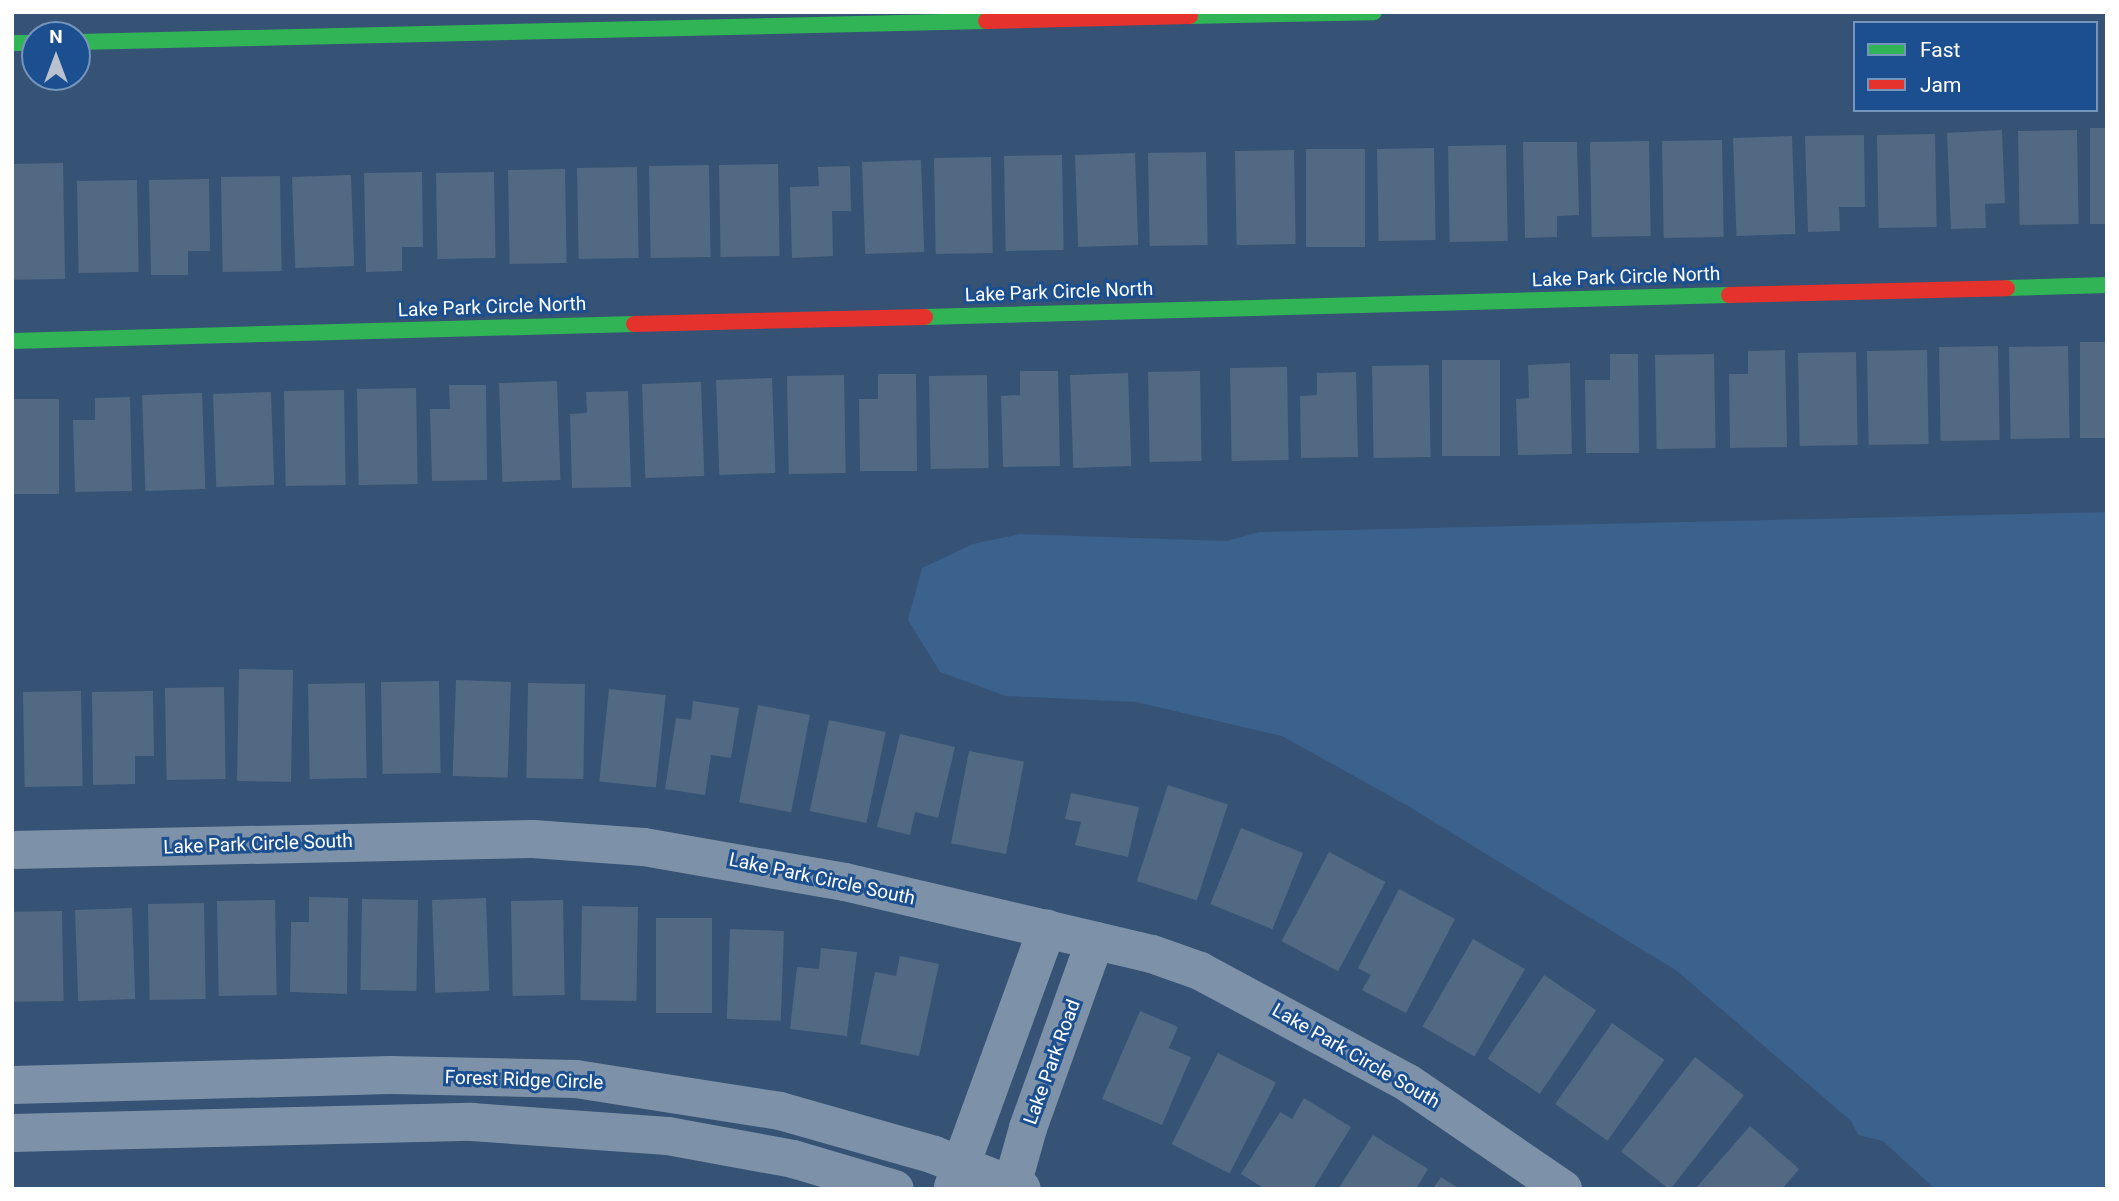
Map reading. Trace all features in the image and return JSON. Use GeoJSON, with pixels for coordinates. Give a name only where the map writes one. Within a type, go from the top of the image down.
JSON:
{"type":"FeatureCollection","features":[{"type":"Feature","properties":{"kind":"street"},"geometry":{"type":"LineString","coordinates":[[91,42],[1374,12]]}},
{"type":"Feature","properties":{"kind":"street","name":"Lake Park Circle North"},"geometry":{"type":"LineString","coordinates":[[12,341],[2107,285]]}},
{"type":"Feature","properties":{"kind":"street","name":"Lake Park Circle South"},"geometry":{"type":"LineString","coordinates":[[12,850],[415,839],[533,839],[643,847],[782,869],[1047,929],[1200,971],[1408,1083],[1563,1189]]}},
{"type":"Feature","properties":{"kind":"street"},"geometry":{"type":"LineString","coordinates":[[957,1177],[1047,929]]}},
{"type":"Feature","properties":{"kind":"street","name":"Lake Park Road"},"geometry":{"type":"LineString","coordinates":[[1015,1188],[1028,1128],[1095,941]]}},
{"type":"Feature","properties":{"kind":"street","name":"Forest Ridge Circle"},"geometry":{"type":"LineString","coordinates":[[12,1085],[390,1075],[576,1079],[780,1111],[957,1177],[1015,1188]]}},
{"type":"Feature","properties":{"kind":"street"},"geometry":{"type":"LineString","coordinates":[[12,1133],[472,1122],[668,1136],[793,1159],[895,1189]]}},
{"type":"Feature","properties":{"kind":"water"},"geometry":{"type":"Polygon","coordinates":[[[2107,512],[2107,1189],[1935,1189],[1883,1141],[1858,1135],[1851,1121],[1677,971],[1408,806],[1282,736],[1136,702],[1006,696],[940,672],[908,620],[922,568],[973,544],[1020,534],[1227,541],[1259,532],[2107,512]]]}},
{"type":"Feature","properties":{"kind":"building"},"geometry":{"type":"Polygon","coordinates":[[[2090,128],[2107,128],[2107,224],[2090,224],[2090,128]]]}},
{"type":"Feature","properties":{"kind":"building"},"geometry":{"type":"Polygon","coordinates":[[[2002,130],[2005,203],[1985,204],[1986,228],[1951,229],[1947,133],[2002,130]]]}},
{"type":"Feature","properties":{"kind":"building"},"geometry":{"type":"Polygon","coordinates":[[[2077,130],[2079,224],[2020,225],[2018,131],[2077,130]]]}},
{"type":"Feature","properties":{"kind":"building"},"geometry":{"type":"Polygon","coordinates":[[[1935,134],[1937,227],[1879,228],[1877,135],[1935,134]]]}},
{"type":"Feature","properties":{"kind":"building"},"geometry":{"type":"Polygon","coordinates":[[[1864,135],[1865,207],[1839,207],[1840,231],[1808,232],[1805,136],[1864,135]]]}},
{"type":"Feature","properties":{"kind":"building"},"geometry":{"type":"Polygon","coordinates":[[[1792,136],[1795,234],[1736,236],[1733,138],[1792,136]]]}},
{"type":"Feature","properties":{"kind":"building"},"geometry":{"type":"Polygon","coordinates":[[[1722,140],[1724,237],[1664,238],[1662,141],[1722,140]]]}},
{"type":"Feature","properties":{"kind":"building"},"geometry":{"type":"Polygon","coordinates":[[[1649,141],[1651,236],[1592,237],[1590,142],[1649,141]]]}},
{"type":"Feature","properties":{"kind":"building"},"geometry":{"type":"Polygon","coordinates":[[[1523,142],[1577,142],[1579,215],[1557,216],[1557,237],[1525,238],[1523,142]]]}},
{"type":"Feature","properties":{"kind":"building"},"geometry":{"type":"Polygon","coordinates":[[[1506,145],[1508,241],[1450,242],[1448,146],[1506,145]]]}},
{"type":"Feature","properties":{"kind":"building"},"geometry":{"type":"Polygon","coordinates":[[[1434,148],[1436,240],[1379,241],[1377,149],[1434,148]]]}},
{"type":"Feature","properties":{"kind":"building"},"geometry":{"type":"Polygon","coordinates":[[[1306,149],[1365,149],[1365,247],[1306,247],[1306,149]]]}},
{"type":"Feature","properties":{"kind":"building"},"geometry":{"type":"Polygon","coordinates":[[[1294,150],[1296,244],[1237,245],[1235,151],[1294,150]]]}},
{"type":"Feature","properties":{"kind":"building"},"geometry":{"type":"Polygon","coordinates":[[[1206,152],[1208,245],[1150,246],[1148,153],[1206,152]]]}},
{"type":"Feature","properties":{"kind":"building"},"geometry":{"type":"Polygon","coordinates":[[[1135,153],[1138,245],[1078,247],[1075,155],[1135,153]]]}},
{"type":"Feature","properties":{"kind":"building"},"geometry":{"type":"Polygon","coordinates":[[[1062,155],[1064,250],[1006,251],[1004,156],[1062,155]]]}},
{"type":"Feature","properties":{"kind":"building"},"geometry":{"type":"Polygon","coordinates":[[[991,157],[993,253],[936,254],[934,158],[991,157]]]}},
{"type":"Feature","properties":{"kind":"building"},"geometry":{"type":"Polygon","coordinates":[[[921,160],[924,252],[865,254],[862,162],[921,160]]]}},
{"type":"Feature","properties":{"kind":"building"},"geometry":{"type":"Polygon","coordinates":[[[63,163],[65,279],[14,280],[12,164],[63,163]]]}},
{"type":"Feature","properties":{"kind":"building"},"geometry":{"type":"Polygon","coordinates":[[[778,164],[780,256],[721,257],[719,165],[778,164]]]}},
{"type":"Feature","properties":{"kind":"building"},"geometry":{"type":"Polygon","coordinates":[[[709,165],[711,257],[651,258],[649,166],[709,165]]]}},
{"type":"Feature","properties":{"kind":"building"},"geometry":{"type":"Polygon","coordinates":[[[850,166],[851,211],[832,211],[833,256],[792,258],[790,187],[819,186],[818,167],[850,166]]]}},
{"type":"Feature","properties":{"kind":"building"},"geometry":{"type":"Polygon","coordinates":[[[637,167],[639,258],[579,259],[577,168],[637,167]]]}},
{"type":"Feature","properties":{"kind":"building"},"geometry":{"type":"Polygon","coordinates":[[[565,169],[567,263],[510,264],[508,170],[565,169]]]}},
{"type":"Feature","properties":{"kind":"building"},"geometry":{"type":"Polygon","coordinates":[[[422,172],[423,247],[402,247],[402,271],[366,272],[364,173],[422,172]]]}},
{"type":"Feature","properties":{"kind":"building"},"geometry":{"type":"Polygon","coordinates":[[[494,172],[496,258],[438,259],[436,173],[494,172]]]}},
{"type":"Feature","properties":{"kind":"building"},"geometry":{"type":"Polygon","coordinates":[[[351,175],[354,266],[295,268],[292,177],[351,175]]]}},
{"type":"Feature","properties":{"kind":"building"},"geometry":{"type":"Polygon","coordinates":[[[280,176],[282,271],[223,272],[221,177],[280,176]]]}},
{"type":"Feature","properties":{"kind":"building"},"geometry":{"type":"Polygon","coordinates":[[[209,179],[210,251],[188,251],[188,275],[151,275],[149,180],[209,179]]]}},
{"type":"Feature","properties":{"kind":"building"},"geometry":{"type":"Polygon","coordinates":[[[137,180],[139,272],[79,273],[77,181],[137,180]]]}},
{"type":"Feature","properties":{"kind":"building"},"geometry":{"type":"Polygon","coordinates":[[[2080,342],[2107,342],[2107,438],[2080,438],[2080,342]]]}},
{"type":"Feature","properties":{"kind":"building"},"geometry":{"type":"Polygon","coordinates":[[[1998,346],[2000,440],[1941,441],[1939,347],[1998,346]]]}},
{"type":"Feature","properties":{"kind":"building"},"geometry":{"type":"Polygon","coordinates":[[[2068,346],[2070,438],[2011,439],[2009,347],[2068,346]]]}},
{"type":"Feature","properties":{"kind":"building"},"geometry":{"type":"Polygon","coordinates":[[[1785,350],[1787,447],[1730,448],[1729,374],[1748,374],[1748,351],[1785,350]]]}},
{"type":"Feature","properties":{"kind":"building"},"geometry":{"type":"Polygon","coordinates":[[[1927,350],[1929,444],[1869,445],[1867,351],[1927,350]]]}},
{"type":"Feature","properties":{"kind":"building"},"geometry":{"type":"Polygon","coordinates":[[[1856,352],[1858,445],[1800,446],[1798,353],[1856,352]]]}},
{"type":"Feature","properties":{"kind":"building"},"geometry":{"type":"Polygon","coordinates":[[[1610,354],[1638,354],[1639,453],[1586,453],[1585,380],[1610,380],[1610,354]]]}},
{"type":"Feature","properties":{"kind":"building"},"geometry":{"type":"Polygon","coordinates":[[[1714,354],[1716,448],[1657,449],[1655,355],[1714,354]]]}},
{"type":"Feature","properties":{"kind":"building"},"geometry":{"type":"Polygon","coordinates":[[[1442,360],[1500,360],[1500,456],[1442,456],[1442,360]]]}},
{"type":"Feature","properties":{"kind":"building"},"geometry":{"type":"Polygon","coordinates":[[[1570,363],[1572,454],[1518,455],[1516,399],[1529,398],[1528,365],[1570,363]]]}},
{"type":"Feature","properties":{"kind":"building"},"geometry":{"type":"Polygon","coordinates":[[[1429,365],[1431,457],[1374,458],[1372,366],[1429,365]]]}},
{"type":"Feature","properties":{"kind":"building"},"geometry":{"type":"Polygon","coordinates":[[[1287,367],[1289,460],[1232,461],[1230,368],[1287,367]]]}},
{"type":"Feature","properties":{"kind":"building"},"geometry":{"type":"Polygon","coordinates":[[[1020,371],[1058,371],[1060,466],[1003,467],[1001,396],[1020,395],[1020,371]]]}},
{"type":"Feature","properties":{"kind":"building"},"geometry":{"type":"Polygon","coordinates":[[[1200,371],[1202,461],[1150,462],[1148,372],[1200,371]]]}},
{"type":"Feature","properties":{"kind":"building"},"geometry":{"type":"Polygon","coordinates":[[[1356,372],[1358,457],[1301,458],[1300,396],[1317,395],[1317,373],[1356,372]]]}},
{"type":"Feature","properties":{"kind":"building"},"geometry":{"type":"Polygon","coordinates":[[[1128,373],[1131,466],[1073,468],[1070,375],[1128,373]]]}},
{"type":"Feature","properties":{"kind":"building"},"geometry":{"type":"Polygon","coordinates":[[[878,374],[916,374],[917,471],[860,471],[859,399],[878,399],[878,374]]]}},
{"type":"Feature","properties":{"kind":"building"},"geometry":{"type":"Polygon","coordinates":[[[844,375],[846,473],[789,474],[787,376],[844,375]]]}},
{"type":"Feature","properties":{"kind":"building"},"geometry":{"type":"Polygon","coordinates":[[[987,375],[989,468],[931,469],[929,376],[987,375]]]}},
{"type":"Feature","properties":{"kind":"building"},"geometry":{"type":"Polygon","coordinates":[[[772,378],[775,473],[719,475],[716,380],[772,378]]]}},
{"type":"Feature","properties":{"kind":"building"},"geometry":{"type":"Polygon","coordinates":[[[557,381],[560,480],[502,482],[499,383],[557,381]]]}},
{"type":"Feature","properties":{"kind":"building"},"geometry":{"type":"Polygon","coordinates":[[[701,382],[704,476],[645,478],[642,384],[701,382]]]}},
{"type":"Feature","properties":{"kind":"building"},"geometry":{"type":"Polygon","coordinates":[[[449,385],[486,385],[487,480],[432,481],[430,409],[450,409],[449,385]]]}},
{"type":"Feature","properties":{"kind":"building"},"geometry":{"type":"Polygon","coordinates":[[[416,388],[418,484],[359,485],[357,389],[416,388]]]}},
{"type":"Feature","properties":{"kind":"building"},"geometry":{"type":"Polygon","coordinates":[[[344,390],[346,485],[286,486],[284,391],[344,390]]]}},
{"type":"Feature","properties":{"kind":"building"},"geometry":{"type":"Polygon","coordinates":[[[628,391],[631,487],[572,488],[570,414],[587,413],[586,392],[628,391]]]}},
{"type":"Feature","properties":{"kind":"building"},"geometry":{"type":"Polygon","coordinates":[[[271,392],[274,485],[216,487],[213,394],[271,392]]]}},
{"type":"Feature","properties":{"kind":"building"},"geometry":{"type":"Polygon","coordinates":[[[202,393],[205,489],[145,491],[142,395],[202,393]]]}},
{"type":"Feature","properties":{"kind":"building"},"geometry":{"type":"Polygon","coordinates":[[[130,397],[132,491],[75,492],[73,420],[95,420],[95,398],[130,397]]]}},
{"type":"Feature","properties":{"kind":"building"},"geometry":{"type":"Polygon","coordinates":[[[12,399],[59,399],[59,494],[12,494],[12,399]]]}},
{"type":"Feature","properties":{"kind":"building"},"geometry":{"type":"Polygon","coordinates":[[[239,669],[293,670],[291,782],[237,781],[239,669]]]}},
{"type":"Feature","properties":{"kind":"building"},"geometry":{"type":"Polygon","coordinates":[[[456,680],[511,682],[508,778],[453,776],[456,680]]]}},
{"type":"Feature","properties":{"kind":"building"},"geometry":{"type":"Polygon","coordinates":[[[439,681],[441,773],[383,774],[381,682],[439,681]]]}},
{"type":"Feature","properties":{"kind":"building"},"geometry":{"type":"Polygon","coordinates":[[[365,683],[367,778],[310,779],[308,684],[365,683]]]}},
{"type":"Feature","properties":{"kind":"building"},"geometry":{"type":"Polygon","coordinates":[[[528,683],[585,684],[583,779],[526,778],[528,683]]]}},
{"type":"Feature","properties":{"kind":"building"},"geometry":{"type":"Polygon","coordinates":[[[224,687],[226,779],[167,780],[165,688],[224,687]]]}},
{"type":"Feature","properties":{"kind":"building"},"geometry":{"type":"Polygon","coordinates":[[[609,689],[666,695],[656,787],[599,781],[609,689]]]}},
{"type":"Feature","properties":{"kind":"building"},"geometry":{"type":"Polygon","coordinates":[[[81,691],[83,786],[25,787],[23,692],[81,691]]]}},
{"type":"Feature","properties":{"kind":"building"},"geometry":{"type":"Polygon","coordinates":[[[153,691],[154,756],[135,756],[135,784],[93,785],[92,692],[153,691]]]}},
{"type":"Feature","properties":{"kind":"building"},"geometry":{"type":"Polygon","coordinates":[[[693,701],[739,708],[731,758],[711,755],[705,795],[665,789],[676,718],[691,720],[693,701]]]}},
{"type":"Feature","properties":{"kind":"building"},"geometry":{"type":"Polygon","coordinates":[[[758,705],[810,715],[791,812],[739,802],[758,705]]]}},
{"type":"Feature","properties":{"kind":"building"},"geometry":{"type":"Polygon","coordinates":[[[829,720],[886,732],[866,823],[810,811],[829,720]]]}},
{"type":"Feature","properties":{"kind":"building"},"geometry":{"type":"Polygon","coordinates":[[[900,734],[955,747],[938,818],[915,812],[910,835],[877,827],[900,734]]]}},
{"type":"Feature","properties":{"kind":"building"},"geometry":{"type":"Polygon","coordinates":[[[969,751],[1024,762],[1006,854],[951,843],[969,751]]]}},
{"type":"Feature","properties":{"kind":"building"},"geometry":{"type":"Polygon","coordinates":[[[1168,785],[1228,804],[1197,901],[1137,881],[1168,785]]]}},
{"type":"Feature","properties":{"kind":"building"},"geometry":{"type":"Polygon","coordinates":[[[1071,793],[1139,807],[1128,857],[1075,845],[1081,822],[1065,819],[1071,793]]]}},
{"type":"Feature","properties":{"kind":"building"},"geometry":{"type":"Polygon","coordinates":[[[1241,828],[1303,853],[1272,929],[1210,904],[1241,828]]]}},
{"type":"Feature","properties":{"kind":"building"},"geometry":{"type":"Polygon","coordinates":[[[1329,852],[1386,882],[1338,971],[1282,941],[1329,852]]]}},
{"type":"Feature","properties":{"kind":"building"},"geometry":{"type":"Polygon","coordinates":[[[1399,889],[1455,919],[1406,1013],[1362,990],[1371,975],[1358,968],[1399,889]]]}},
{"type":"Feature","properties":{"kind":"building"},"geometry":{"type":"Polygon","coordinates":[[[309,897],[348,898],[347,994],[290,992],[291,922],[309,922],[309,897]]]}},
{"type":"Feature","properties":{"kind":"building"},"geometry":{"type":"Polygon","coordinates":[[[486,898],[489,991],[435,993],[432,900],[486,898]]]}},
{"type":"Feature","properties":{"kind":"building"},"geometry":{"type":"Polygon","coordinates":[[[362,899],[418,900],[416,991],[360,990],[362,899]]]}},
{"type":"Feature","properties":{"kind":"building"},"geometry":{"type":"Polygon","coordinates":[[[275,900],[277,995],[219,996],[217,901],[275,900]]]}},
{"type":"Feature","properties":{"kind":"building"},"geometry":{"type":"Polygon","coordinates":[[[563,900],[565,995],[513,996],[511,901],[563,900]]]}},
{"type":"Feature","properties":{"kind":"building"},"geometry":{"type":"Polygon","coordinates":[[[204,903],[206,999],[150,1000],[148,904],[204,903]]]}},
{"type":"Feature","properties":{"kind":"building"},"geometry":{"type":"Polygon","coordinates":[[[582,906],[638,907],[636,1001],[580,1000],[582,906]]]}},
{"type":"Feature","properties":{"kind":"building"},"geometry":{"type":"Polygon","coordinates":[[[132,908],[135,999],[78,1001],[75,910],[132,908]]]}},
{"type":"Feature","properties":{"kind":"building"},"geometry":{"type":"Polygon","coordinates":[[[62,911],[64,1001],[14,1002],[12,912],[62,911]]]}},
{"type":"Feature","properties":{"kind":"building"},"geometry":{"type":"Polygon","coordinates":[[[656,918],[712,918],[712,1013],[656,1013],[656,918]]]}},
{"type":"Feature","properties":{"kind":"building"},"geometry":{"type":"Polygon","coordinates":[[[730,929],[784,931],[781,1021],[727,1019],[730,929]]]}},
{"type":"Feature","properties":{"kind":"building"},"geometry":{"type":"Polygon","coordinates":[[[1473,939],[1525,969],[1474,1056],[1422,1026],[1473,939]]]}},
{"type":"Feature","properties":{"kind":"building"},"geometry":{"type":"Polygon","coordinates":[[[821,948],[857,952],[847,1036],[790,1029],[797,967],[819,969],[821,948]]]}},
{"type":"Feature","properties":{"kind":"building"},"geometry":{"type":"Polygon","coordinates":[[[900,956],[939,964],[919,1056],[860,1044],[875,972],[896,976],[900,956]]]}},
{"type":"Feature","properties":{"kind":"building"},"geometry":{"type":"Polygon","coordinates":[[[1544,975],[1596,1010],[1540,1094],[1488,1059],[1544,975]]]}},
{"type":"Feature","properties":{"kind":"building"},"geometry":{"type":"Polygon","coordinates":[[[1140,1011],[1178,1027],[1169,1048],[1191,1057],[1162,1125],[1102,1099],[1140,1011]]]}},
{"type":"Feature","properties":{"kind":"building"},"geometry":{"type":"Polygon","coordinates":[[[1612,1023],[1664,1060],[1608,1141],[1555,1104],[1612,1023]]]}},
{"type":"Feature","properties":{"kind":"building"},"geometry":{"type":"Polygon","coordinates":[[[1218,1053],[1276,1083],[1230,1173],[1172,1144],[1218,1053]]]}},
{"type":"Feature","properties":{"kind":"building"},"geometry":{"type":"Polygon","coordinates":[[[1695,1057],[1744,1095],[1671,1189],[1621,1152],[1695,1057]]]}},
{"type":"Feature","properties":{"kind":"building"},"geometry":{"type":"Polygon","coordinates":[[[1304,1098],[1351,1127],[1313,1189],[1265,1189],[1241,1174],[1280,1112],[1292,1119],[1304,1098]]]}},
{"type":"Feature","properties":{"kind":"building"},"geometry":{"type":"Polygon","coordinates":[[[1750,1126],[1799,1169],[1782,1189],[1695,1189],[1750,1126]]]}},
{"type":"Feature","properties":{"kind":"building"},"geometry":{"type":"Polygon","coordinates":[[[1373,1135],[1428,1169],[1416,1189],[1338,1189],[1373,1135]]]}},
{"type":"Feature","properties":{"kind":"building"},"geometry":{"type":"Polygon","coordinates":[[[1441,1177],[1460,1189],[1433,1189],[1441,1177]]]}},
{"type":"Feature","properties":{"kind":"traffic: fast"},"geometry":{"type":"LineString","coordinates":[[1190,16],[1374,12]]}},
{"type":"Feature","properties":{"kind":"traffic: fast"},"geometry":{"type":"LineString","coordinates":[[91,42],[986,21]]}},
{"type":"Feature","properties":{"kind":"traffic: fast"},"geometry":{"type":"LineString","coordinates":[[12,43],[21,43]]}},
{"type":"Feature","properties":{"kind":"traffic: fast"},"geometry":{"type":"LineString","coordinates":[[2007,288],[2107,285]]}},
{"type":"Feature","properties":{"kind":"traffic: fast"},"geometry":{"type":"LineString","coordinates":[[925,317],[1729,295]]}},
{"type":"Feature","properties":{"kind":"traffic: fast"},"geometry":{"type":"LineString","coordinates":[[12,341],[634,324]]}},
{"type":"Feature","properties":{"kind":"traffic: jam"},"geometry":{"type":"LineString","coordinates":[[986,21],[1190,16]]}},
{"type":"Feature","properties":{"kind":"traffic: jam"},"geometry":{"type":"LineString","coordinates":[[1729,295],[2007,288]]}},
{"type":"Feature","properties":{"kind":"traffic: jam"},"geometry":{"type":"LineString","coordinates":[[634,324],[925,317]]}}]}
